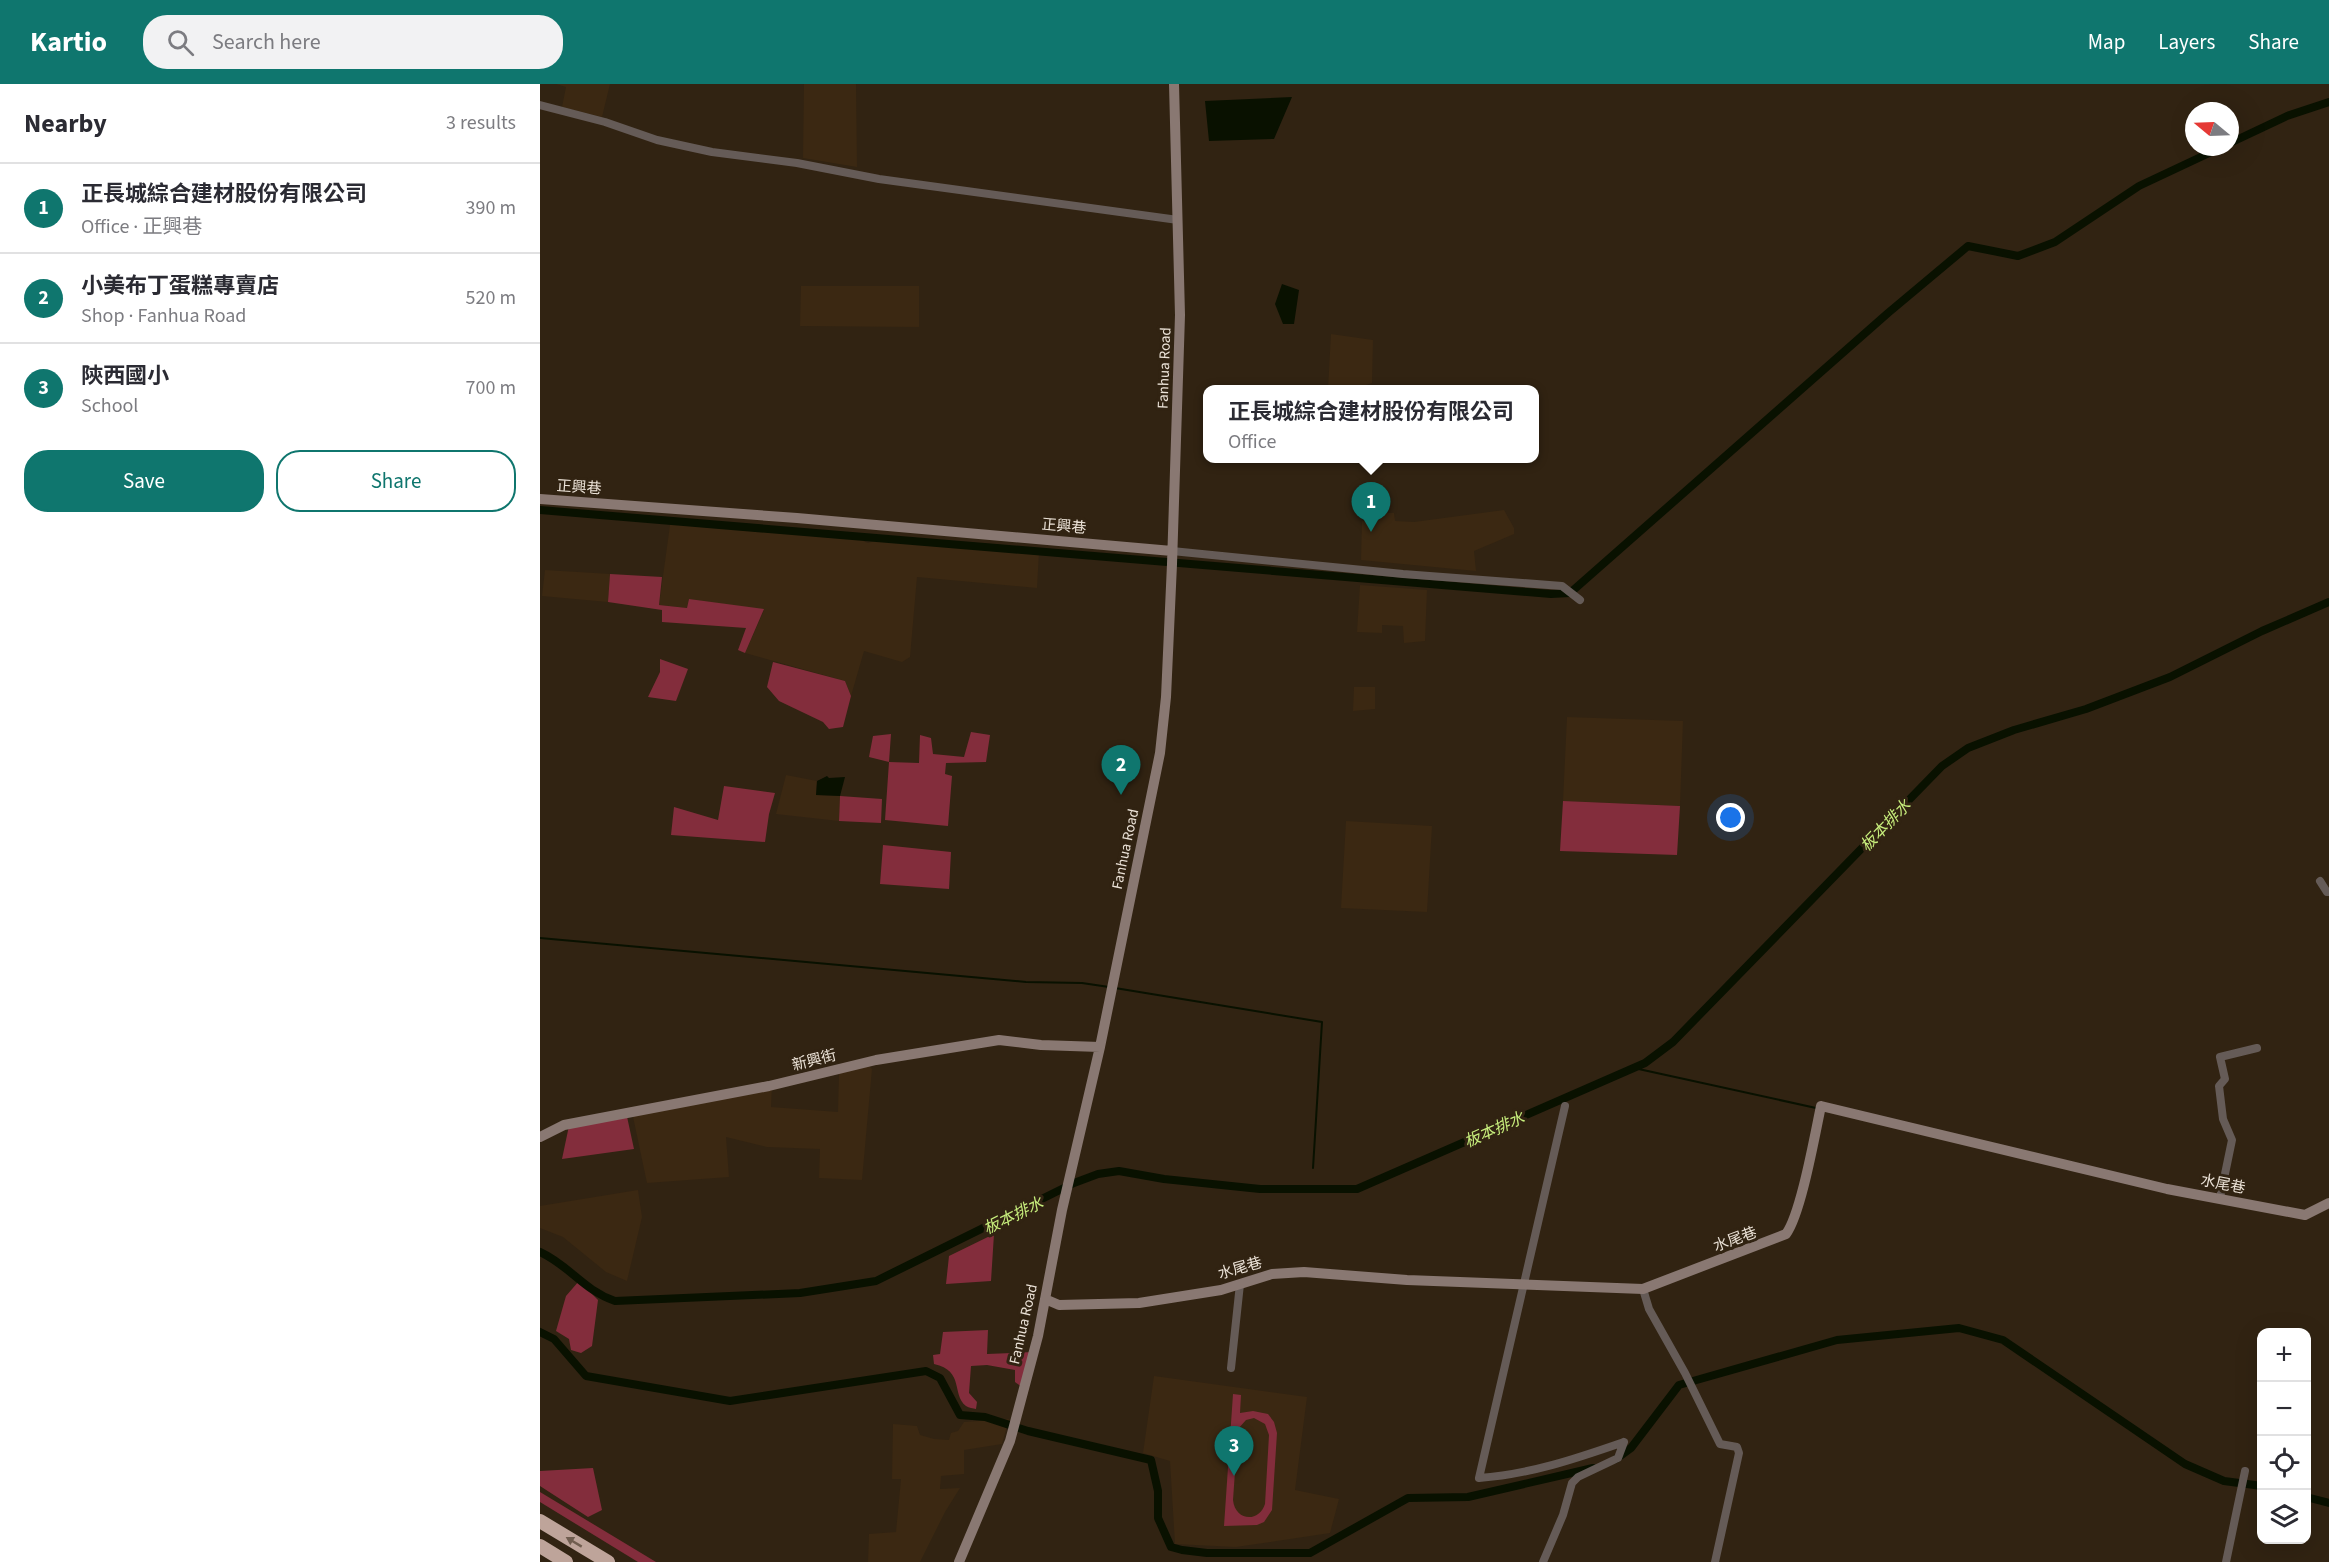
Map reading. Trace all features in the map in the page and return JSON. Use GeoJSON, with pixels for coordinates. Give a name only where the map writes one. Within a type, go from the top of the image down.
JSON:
{"type":"FeatureCollection","features":[{"type":"Feature","properties":{"kind":"highway"},"geometry":{"type":"LineString","coordinates":[[540,1521],[608,1562]]}},
{"type":"Feature","properties":{"kind":"highway"},"geometry":{"type":"LineString","coordinates":[[540,1546],[566,1562]]}},
{"type":"Feature","properties":{"kind":"street","name":"Fanhua Road"},"geometry":{"type":"LineString","coordinates":[[959,1562],[1010,1440],[1038,1336],[1062,1210],[1100,1047],[1160,753],[1166,697],[1180,315],[1174,84]]}},
{"type":"Feature","properties":{"kind":"street"},"geometry":{"type":"LineString","coordinates":[[540,105],[605,122],[657,140],[712,152],[798,163],[879,179],[1178,220]]}},
{"type":"Feature","properties":{"kind":"street","name":"正興巷"},"geometry":{"type":"LineString","coordinates":[[540,499],[797,518],[1403,574],[1562,586],[1580,600]]}},
{"type":"Feature","properties":{"kind":"street"},"geometry":{"type":"LineString","coordinates":[[2320,882],[2327,892],[2329,891]]}},
{"type":"Feature","properties":{"kind":"street","name":"新興街"},"geometry":{"type":"LineString","coordinates":[[540,1137],[564,1125],[769,1086],[876,1060],[948,1047],[999,1040],[1041,1045],[1100,1047]]}},
{"type":"Feature","properties":{"kind":"street"},"geometry":{"type":"LineString","coordinates":[[2220,1198],[2232,1140],[2223,1119],[2219,1086],[2225,1078],[2220,1057],[2257,1048]]}},
{"type":"Feature","properties":{"kind":"street"},"geometry":{"type":"LineString","coordinates":[[1543,1562],[1563,1515],[1572,1483],[1578,1477],[1618,1458],[1624,1442],[1545,1468],[1509,1476],[1479,1478],[1565,1106]]}},
{"type":"Feature","properties":{"kind":"street","name":"水尾巷"},"geometry":{"type":"LineString","coordinates":[[1045,1299],[1059,1305],[1139,1303],[1221,1290],[1272,1274],[1304,1272],[1407,1280],[1643,1290],[1786,1234],[1791,1228],[1797,1207],[1821,1106],[2134,1181],[2305,1215],[2329,1203]]}},
{"type":"Feature","properties":{"kind":"street"},"geometry":{"type":"LineString","coordinates":[[1231,1368],[1240,1284]]}},
{"type":"Feature","properties":{"kind":"street"},"geometry":{"type":"LineString","coordinates":[[1643,1290],[1649,1309],[1685,1373],[1720,1444],[1737,1447],[1739,1454],[1715,1562]]}},
{"type":"Feature","properties":{"kind":"street"},"geometry":{"type":"LineString","coordinates":[[2226,1562],[2245,1471]]}},
{"type":"Feature","properties":{"kind":"shaded area"},"geometry":{"type":"Polygon","coordinates":[[[556,84],[610,84],[602,117],[562,107],[566,87],[556,84]]]}},
{"type":"Feature","properties":{"kind":"shaded area"},"geometry":{"type":"Polygon","coordinates":[[[804,84],[856,84],[857,167],[803,158],[804,84]]]}},
{"type":"Feature","properties":{"kind":"shaded area"},"geometry":{"type":"Polygon","coordinates":[[[1292,97],[1274,139],[1209,141],[1205,101],[1292,97]]]}},
{"type":"Feature","properties":{"kind":"shaded area"},"geometry":{"type":"Polygon","coordinates":[[[1282,284],[1299,290],[1294,324],[1283,324],[1275,304],[1282,284]]]}},
{"type":"Feature","properties":{"kind":"shaded area"},"geometry":{"type":"Polygon","coordinates":[[[801,286],[919,286],[919,327],[800,326],[801,286]]]}},
{"type":"Feature","properties":{"kind":"shaded area"},"geometry":{"type":"Polygon","coordinates":[[[1331,334],[1373,340],[1372,383],[1328,385],[1331,334]]]}},
{"type":"Feature","properties":{"kind":"shaded area"},"geometry":{"type":"Polygon","coordinates":[[[1504,510],[1514,528],[1514,534],[1474,551],[1476,571],[1361,560],[1362,521],[1368,522],[1369,513],[1394,513],[1395,521],[1414,522],[1504,510]]]}},
{"type":"Feature","properties":{"kind":"shaded area"},"geometry":{"type":"Polygon","coordinates":[[[671,518],[851,536],[868,543],[890,537],[1039,552],[1037,588],[917,577],[910,657],[902,662],[864,651],[851,696],[845,681],[745,653],[764,610],[689,599],[687,608],[659,605],[671,518]]]}},
{"type":"Feature","properties":{"kind":"shaded area"},"geometry":{"type":"Polygon","coordinates":[[[545,570],[610,574],[608,602],[542,596],[545,570]]]}},
{"type":"Feature","properties":{"kind":"shaded area"},"geometry":{"type":"Polygon","coordinates":[[[610,574],[662,577],[659,605],[687,608],[689,599],[764,609],[745,653],[738,650],[746,628],[662,622],[662,610],[608,602],[610,574]]]}},
{"type":"Feature","properties":{"kind":"shaded area"},"geometry":{"type":"Polygon","coordinates":[[[1360,585],[1427,590],[1425,641],[1404,643],[1403,626],[1382,625],[1382,633],[1357,632],[1360,585]]]}},
{"type":"Feature","properties":{"kind":"shaded area"},"geometry":{"type":"Polygon","coordinates":[[[660,659],[688,669],[676,701],[648,697],[660,672],[660,659]]]}},
{"type":"Feature","properties":{"kind":"shaded area"},"geometry":{"type":"Polygon","coordinates":[[[773,662],[845,681],[851,696],[843,727],[829,729],[823,722],[779,701],[767,687],[773,662]]]}},
{"type":"Feature","properties":{"kind":"shaded area"},"geometry":{"type":"Polygon","coordinates":[[[1354,687],[1375,687],[1375,709],[1353,711],[1354,687]]]}},
{"type":"Feature","properties":{"kind":"shaded area"},"geometry":{"type":"Polygon","coordinates":[[[1567,717],[1683,721],[1680,806],[1563,801],[1567,717]]]}},
{"type":"Feature","properties":{"kind":"shaded area"},"geometry":{"type":"Polygon","coordinates":[[[971,732],[990,735],[986,762],[946,763],[945,774],[952,776],[948,826],[885,820],[889,762],[919,763],[920,735],[931,738],[933,754],[964,757],[971,732]]]}},
{"type":"Feature","properties":{"kind":"shaded area"},"geometry":{"type":"Polygon","coordinates":[[[891,734],[889,762],[869,757],[873,736],[891,734]]]}},
{"type":"Feature","properties":{"kind":"shaded area"},"geometry":{"type":"Polygon","coordinates":[[[786,775],[817,781],[816,795],[840,796],[839,821],[776,814],[786,775]]]}},
{"type":"Feature","properties":{"kind":"shaded area"},"geometry":{"type":"Polygon","coordinates":[[[827,776],[829,778],[845,777],[840,796],[816,795],[817,781],[827,776]]]}},
{"type":"Feature","properties":{"kind":"shaded area"},"geometry":{"type":"Polygon","coordinates":[[[724,786],[775,793],[765,842],[671,835],[674,807],[718,820],[724,786]]]}},
{"type":"Feature","properties":{"kind":"shaded area"},"geometry":{"type":"Polygon","coordinates":[[[840,796],[882,799],[881,823],[839,821],[840,796]]]}},
{"type":"Feature","properties":{"kind":"shaded area"},"geometry":{"type":"Polygon","coordinates":[[[1563,801],[1680,806],[1677,855],[1560,851],[1563,801]]]}},
{"type":"Feature","properties":{"kind":"shaded area"},"geometry":{"type":"Polygon","coordinates":[[[1346,821],[1432,826],[1427,912],[1341,908],[1346,821]]]}},
{"type":"Feature","properties":{"kind":"shaded area"},"geometry":{"type":"Polygon","coordinates":[[[883,845],[951,852],[949,889],[880,884],[883,845]]]}},
{"type":"Feature","properties":{"kind":"shaded area"},"geometry":{"type":"Polygon","coordinates":[[[869,1066],[872,1069],[862,1180],[819,1178],[820,1149],[767,1147],[726,1137],[729,1177],[647,1183],[632,1112],[772,1085],[771,1107],[838,1112],[839,1073],[869,1066]]]}},
{"type":"Feature","properties":{"kind":"shaded area"},"geometry":{"type":"Polygon","coordinates":[[[626,1112],[634,1149],[562,1159],[570,1121],[626,1112]]]}},
{"type":"Feature","properties":{"kind":"shaded area"},"geometry":{"type":"Polygon","coordinates":[[[638,1190],[642,1217],[627,1281],[606,1272],[563,1237],[540,1228],[540,1206],[638,1190]]]}},
{"type":"Feature","properties":{"kind":"shaded area"},"geometry":{"type":"Polygon","coordinates":[[[994,1234],[991,1281],[946,1284],[949,1256],[994,1234]]]}},
{"type":"Feature","properties":{"kind":"shaded area"},"geometry":{"type":"Polygon","coordinates":[[[579,1281],[598,1300],[592,1346],[581,1353],[571,1350],[569,1339],[556,1331],[566,1296],[579,1281]]]}},
{"type":"Feature","properties":{"kind":"shaded area"},"geometry":{"type":"Polygon","coordinates":[[[988,1330],[987,1354],[1033,1352],[1022,1387],[1015,1382],[1015,1370],[987,1365],[971,1366],[969,1393],[977,1402],[976,1409],[967,1407],[962,1401],[954,1377],[944,1367],[934,1364],[933,1355],[940,1354],[943,1332],[988,1330]]]}},
{"type":"Feature","properties":{"kind":"shaded area"},"geometry":{"type":"Polygon","coordinates":[[[1154,1376],[1307,1397],[1295,1490],[1339,1499],[1330,1533],[1236,1547],[1175,1544],[1170,1461],[1143,1453],[1154,1376]]]}},
{"type":"Feature","properties":{"kind":"shaded area"},"geometry":{"type":"Polygon","coordinates":[[[1233,1394],[1241,1395],[1240,1413],[1253,1411],[1268,1414],[1274,1422],[1277,1433],[1272,1510],[1264,1522],[1257,1525],[1224,1526],[1233,1394]],[[1254,1418],[1246,1420],[1238,1429],[1233,1500],[1242,1516],[1253,1517],[1262,1510],[1265,1504],[1269,1435],[1265,1424],[1254,1418]]]}},
{"type":"Feature","properties":{"kind":"shaded area"},"geometry":{"type":"Polygon","coordinates":[[[1009,1419],[1002,1444],[964,1450],[964,1474],[941,1476],[940,1489],[960,1488],[920,1562],[868,1562],[869,1534],[896,1532],[901,1479],[892,1479],[893,1424],[917,1426],[920,1435],[949,1440],[951,1433],[958,1431],[964,1422],[1009,1419]]]}},
{"type":"Feature","properties":{"kind":"shaded area"},"geometry":{"type":"Polygon","coordinates":[[[593,1468],[602,1510],[588,1517],[540,1486],[540,1471],[593,1468]]]}},
{"type":"Feature","properties":{"kind":"shaded area"},"geometry":{"type":"Polygon","coordinates":[[[540,1492],[656,1562],[638,1562],[540,1502],[540,1492]]]}},
{"type":"Feature","properties":{"kind":"waterway"},"geometry":{"type":"LineString","coordinates":[[2239,139],[2287,116],[2329,102]]}},
{"type":"Feature","properties":{"kind":"waterway"},"geometry":{"type":"LineString","coordinates":[[540,510],[1551,594],[1570,593],[1888,313],[1968,246],[2018,256],[2055,242],[2139,186],[2203,156]]}},
{"type":"Feature","properties":{"kind":"waterway","name":"板本排水"},"geometry":{"type":"LineString","coordinates":[[540,1252],[550,1257],[594,1291],[615,1301],[800,1293],[876,1281],[1074,1183],[1098,1174],[1119,1171],[1164,1179],[1260,1189],[1357,1189],[1645,1063],[1673,1042],[1942,766],[1968,748],[2014,730],[2086,709],[2170,677],[2262,631],[2329,602]]}},
{"type":"Feature","properties":{"kind":"waterway"},"geometry":{"type":"LineString","coordinates":[[540,938],[1026,982],[1082,983],[1109,987]]}},
{"type":"Feature","properties":{"kind":"waterway"},"geometry":{"type":"LineString","coordinates":[[1115,988],[1322,1022],[1313,1168]]}},
{"type":"Feature","properties":{"kind":"waterway"},"geometry":{"type":"LineString","coordinates":[[1634,1068],[1816,1108]]}},
{"type":"Feature","properties":{"kind":"waterway"},"geometry":{"type":"LineString","coordinates":[[1616,1459],[1631,1448],[1679,1385],[1837,1340],[1959,1328],[2003,1340],[2185,1464],[2224,1481],[2257,1485]]}},
{"type":"Feature","properties":{"kind":"waterway"},"geometry":{"type":"LineString","coordinates":[[540,1332],[554,1339],[586,1376],[730,1401],[926,1371],[940,1378],[960,1415],[985,1417],[1028,1431],[1151,1460],[1158,1491],[1158,1518],[1171,1547],[1182,1550],[1207,1553],[1310,1553],[1408,1498],[1468,1497],[1593,1468]]}},
{"type":"Feature","properties":{"kind":"waterway"},"geometry":{"type":"LineString","coordinates":[[2311,1498],[2329,1503]]}},
{"type":"Feature","properties":{"kind":"place","name":"正長城綜合建材股份有限公司"},"geometry":{"type":"Point","coordinates":[1371,532]}},
{"type":"Feature","properties":{"kind":"place","name":"小美布丁蛋糕專賣店"},"geometry":{"type":"Point","coordinates":[1121,795]}},
{"type":"Feature","properties":{"kind":"place","name":"陝西國小"},"geometry":{"type":"Point","coordinates":[1234,1476]}}]}
